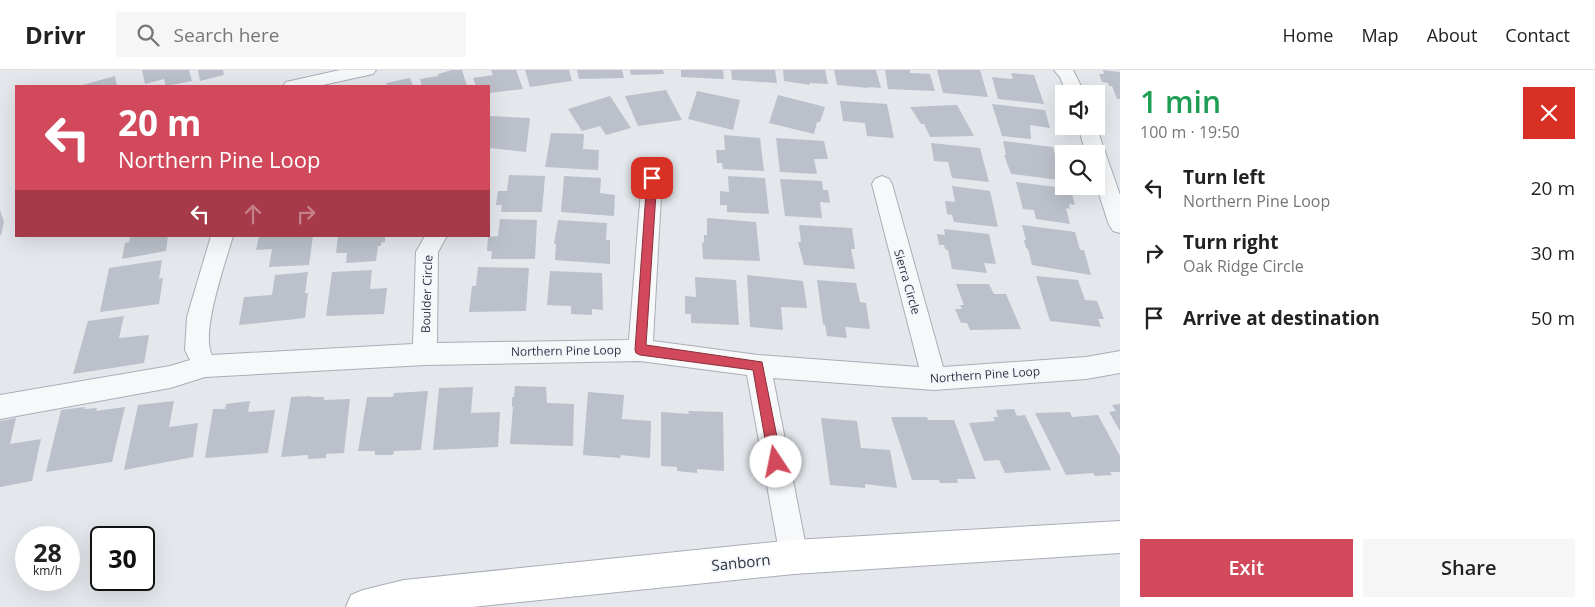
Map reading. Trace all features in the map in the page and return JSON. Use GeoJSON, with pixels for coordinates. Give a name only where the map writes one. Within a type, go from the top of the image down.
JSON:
{"type":"FeatureCollection","features":[{"type":"Feature","properties":{"kind":"street"},"geometry":{"type":"LineString","coordinates":[[297,85],[367,70]]}},
{"type":"Feature","properties":{"kind":"street"},"geometry":{"type":"LineString","coordinates":[[1064,70],[1072,85]]}},
{"type":"Feature","properties":{"kind":"street"},"geometry":{"type":"LineString","coordinates":[[640,350],[652,178]]}},
{"type":"Feature","properties":{"kind":"street"},"geometry":{"type":"LineString","coordinates":[[1105,181],[1120,225]]}},
{"type":"Feature","properties":{"kind":"street","name":"Sierra Circle"},"geometry":{"type":"LineString","coordinates":[[882,184],[934,379]]}},
{"type":"Feature","properties":{"kind":"street"},"geometry":{"type":"LineString","coordinates":[[205,366],[197,350],[199,317],[222,237]]}},
{"type":"Feature","properties":{"kind":"street","name":"Boulder Circle"},"geometry":{"type":"LineString","coordinates":[[425,354],[427,252],[435,237]]}},
{"type":"Feature","properties":{"kind":"street","name":"Northern Pine Loop"},"geometry":{"type":"LineString","coordinates":[[0,406],[170,377],[205,366],[425,354],[640,350],[758,366],[934,379],[1086,368],[1120,362]]}},
{"type":"Feature","properties":{"kind":"street"},"geometry":{"type":"LineString","coordinates":[[758,366],[794,558]]}},
{"type":"Feature","properties":{"kind":"street","name":"Sanborn"},"geometry":{"type":"LineString","coordinates":[[363,607],[404,597],[794,558],[1120,537]]}},
{"type":"Feature","properties":{"kind":"building"},"geometry":{"type":"Polygon","coordinates":[[[142,70],[189,70],[192,81],[166,85],[164,79],[145,84],[142,70]]]}},
{"type":"Feature","properties":{"kind":"building"},"geometry":{"type":"Polygon","coordinates":[[[198,70],[223,70],[224,75],[200,81],[198,70]]]}},
{"type":"Feature","properties":{"kind":"building"},"geometry":{"type":"Polygon","coordinates":[[[452,70],[462,70],[467,85],[422,85],[420,79],[438,76],[438,74],[452,70]]]}},
{"type":"Feature","properties":{"kind":"building"},"geometry":{"type":"Polygon","coordinates":[[[491,70],[516,70],[523,89],[490,93],[490,85],[476,85],[473,78],[493,75],[491,70]]]}},
{"type":"Feature","properties":{"kind":"building"},"geometry":{"type":"Polygon","coordinates":[[[525,70],[569,70],[572,81],[530,87],[525,70]]]}},
{"type":"Feature","properties":{"kind":"building"},"geometry":{"type":"Polygon","coordinates":[[[577,70],[622,70],[624,78],[579,79],[577,70]]]}},
{"type":"Feature","properties":{"kind":"building"},"geometry":{"type":"Polygon","coordinates":[[[630,70],[663,70],[664,74],[631,75],[630,70]]]}},
{"type":"Feature","properties":{"kind":"building"},"geometry":{"type":"Polygon","coordinates":[[[681,70],[723,70],[724,79],[681,77],[681,70]]]}},
{"type":"Feature","properties":{"kind":"building"},"geometry":{"type":"Polygon","coordinates":[[[731,70],[775,70],[777,83],[732,80],[731,70]]]}},
{"type":"Feature","properties":{"kind":"building"},"geometry":{"type":"Polygon","coordinates":[[[783,70],[825,70],[828,84],[809,83],[810,85],[784,81],[783,70]]]}},
{"type":"Feature","properties":{"kind":"building"},"geometry":{"type":"Polygon","coordinates":[[[834,70],[876,70],[881,88],[837,85],[834,70]]]}},
{"type":"Feature","properties":{"kind":"building"},"geometry":{"type":"Polygon","coordinates":[[[885,70],[910,70],[910,73],[930,74],[935,91],[888,89],[885,70]]]}},
{"type":"Feature","properties":{"kind":"building"},"geometry":{"type":"Polygon","coordinates":[[[937,70],[980,70],[988,97],[943,93],[937,70]]]}},
{"type":"Feature","properties":{"kind":"building"},"geometry":{"type":"Polygon","coordinates":[[[1103,70],[1120,72],[1120,99],[1117,99],[1112,86],[1102,82],[1099,74],[1104,74],[1103,70]]]}},
{"type":"Feature","properties":{"kind":"building"},"geometry":{"type":"Polygon","coordinates":[[[1011,73],[1034,75],[1044,104],[998,99],[992,77],[1011,79],[1013,78],[1011,73]]]}},
{"type":"Feature","properties":{"kind":"building"},"geometry":{"type":"Polygon","coordinates":[[[115,76],[117,85],[83,85],[115,76]]]}},
{"type":"Feature","properties":{"kind":"building"},"geometry":{"type":"Polygon","coordinates":[[[410,78],[413,85],[387,85],[386,83],[410,78]]]}},
{"type":"Feature","properties":{"kind":"building"},"geometry":{"type":"Polygon","coordinates":[[[666,90],[682,120],[638,126],[625,96],[666,90]]]}},
{"type":"Feature","properties":{"kind":"building"},"geometry":{"type":"Polygon","coordinates":[[[697,91],[740,100],[733,130],[688,119],[697,91]]]}},
{"type":"Feature","properties":{"kind":"building"},"geometry":{"type":"Polygon","coordinates":[[[778,95],[825,107],[820,122],[817,122],[814,134],[769,123],[778,95]]]}},
{"type":"Feature","properties":{"kind":"building"},"geometry":{"type":"Polygon","coordinates":[[[610,96],[631,128],[606,135],[600,126],[582,131],[568,109],[610,96]]]}},
{"type":"Feature","properties":{"kind":"building"},"geometry":{"type":"Polygon","coordinates":[[[840,101],[887,104],[894,138],[867,136],[865,123],[843,121],[840,101]]]}},
{"type":"Feature","properties":{"kind":"building"},"geometry":{"type":"Polygon","coordinates":[[[992,104],[1045,110],[1050,128],[1030,125],[1031,139],[1002,136],[992,104]]]}},
{"type":"Feature","properties":{"kind":"building"},"geometry":{"type":"Polygon","coordinates":[[[957,105],[974,136],[930,137],[924,124],[921,124],[910,107],[957,105]]]}},
{"type":"Feature","properties":{"kind":"building"},"geometry":{"type":"Polygon","coordinates":[[[490,116],[530,118],[526,152],[490,148],[490,116]]]}},
{"type":"Feature","properties":{"kind":"building"},"geometry":{"type":"Polygon","coordinates":[[[551,133],[584,134],[583,149],[599,150],[598,170],[545,167],[551,133]]]}},
{"type":"Feature","properties":{"kind":"building"},"geometry":{"type":"Polygon","coordinates":[[[724,135],[760,138],[764,171],[723,169],[722,163],[717,163],[716,150],[725,150],[724,135]]]}},
{"type":"Feature","properties":{"kind":"building"},"geometry":{"type":"Polygon","coordinates":[[[776,138],[824,141],[828,159],[814,159],[817,174],[780,172],[776,138]]]}},
{"type":"Feature","properties":{"kind":"building"},"geometry":{"type":"Polygon","coordinates":[[[1003,141],[1053,147],[1055,155],[1055,179],[1011,174],[1004,155],[1006,155],[1003,141]]]}},
{"type":"Feature","properties":{"kind":"building"},"geometry":{"type":"Polygon","coordinates":[[[931,143],[980,148],[989,182],[952,178],[948,162],[934,161],[931,143]]]}},
{"type":"Feature","properties":{"kind":"building"},"geometry":{"type":"Polygon","coordinates":[[[509,175],[545,176],[542,212],[501,212],[502,205],[496,205],[498,191],[507,191],[509,175]]]}},
{"type":"Feature","properties":{"kind":"building"},"geometry":{"type":"Polygon","coordinates":[[[564,176],[601,178],[600,193],[615,195],[614,216],[561,212],[564,176]]]}},
{"type":"Feature","properties":{"kind":"building"},"geometry":{"type":"Polygon","coordinates":[[[728,176],[765,178],[769,214],[727,212],[727,205],[720,205],[720,191],[729,192],[728,176]]]}},
{"type":"Feature","properties":{"kind":"building"},"geometry":{"type":"Polygon","coordinates":[[[780,179],[822,181],[823,190],[828,190],[830,203],[820,202],[822,218],[785,216],[780,179]]]}},
{"type":"Feature","properties":{"kind":"building"},"geometry":{"type":"Polygon","coordinates":[[[1016,182],[1055,187],[1055,195],[1072,195],[1075,205],[1069,204],[1070,209],[1066,208],[1070,224],[1036,219],[1034,210],[1023,209],[1016,182]]]}},
{"type":"Feature","properties":{"kind":"building"},"geometry":{"type":"Polygon","coordinates":[[[952,186],[990,191],[998,227],[954,222],[952,215],[947,214],[945,201],[955,202],[952,186]]]}},
{"type":"Feature","properties":{"kind":"building"},"geometry":{"type":"Polygon","coordinates":[[[0,210],[4,222],[1,235],[0,235],[0,210]]]}},
{"type":"Feature","properties":{"kind":"building"},"geometry":{"type":"Polygon","coordinates":[[[707,218],[756,222],[760,261],[703,259],[702,242],[704,243],[704,235],[707,235],[707,218]]]}},
{"type":"Feature","properties":{"kind":"building"},"geometry":{"type":"Polygon","coordinates":[[[500,219],[537,220],[535,259],[491,259],[492,251],[487,251],[488,237],[498,236],[500,219]]]}},
{"type":"Feature","properties":{"kind":"building"},"geometry":{"type":"Polygon","coordinates":[[[558,220],[607,223],[606,240],[610,240],[610,264],[555,260],[556,244],[554,244],[558,220]]]}},
{"type":"Feature","properties":{"kind":"building"},"geometry":{"type":"Polygon","coordinates":[[[799,225],[852,228],[855,249],[851,249],[855,269],[804,265],[798,242],[801,242],[799,225]]]}},
{"type":"Feature","properties":{"kind":"building"},"geometry":{"type":"Polygon","coordinates":[[[1022,225],[1075,232],[1080,250],[1084,250],[1091,275],[1032,265],[1024,240],[1026,240],[1022,225]]]}},
{"type":"Feature","properties":{"kind":"building"},"geometry":{"type":"Polygon","coordinates":[[[944,229],[989,234],[996,264],[984,263],[987,273],[952,269],[948,250],[945,249],[944,245],[939,245],[937,234],[945,235],[944,229]]]}},
{"type":"Feature","properties":{"kind":"building"},"geometry":{"type":"Polygon","coordinates":[[[130,237],[168,237],[166,251],[122,259],[125,243],[129,242],[130,237]]]}},
{"type":"Feature","properties":{"kind":"building"},"geometry":{"type":"Polygon","coordinates":[[[259,237],[313,237],[309,265],[269,267],[272,249],[256,250],[259,237]]]}},
{"type":"Feature","properties":{"kind":"building"},"geometry":{"type":"Polygon","coordinates":[[[338,237],[385,237],[385,242],[378,246],[376,261],[346,263],[347,253],[336,253],[338,237]]]}},
{"type":"Feature","properties":{"kind":"building"},"geometry":{"type":"Polygon","coordinates":[[[162,260],[159,279],[163,278],[159,304],[100,312],[109,268],[162,260]]]}},
{"type":"Feature","properties":{"kind":"building"},"geometry":{"type":"Polygon","coordinates":[[[478,267],[529,268],[526,311],[469,312],[472,286],[476,286],[478,267]]]}},
{"type":"Feature","properties":{"kind":"building"},"geometry":{"type":"Polygon","coordinates":[[[372,270],[370,289],[387,288],[384,314],[326,316],[332,272],[372,270]]]}},
{"type":"Feature","properties":{"kind":"building"},"geometry":{"type":"Polygon","coordinates":[[[550,271],[602,273],[603,310],[592,309],[592,315],[571,314],[571,306],[547,305],[550,271]]]}},
{"type":"Feature","properties":{"kind":"building"},"geometry":{"type":"Polygon","coordinates":[[[308,272],[305,293],[308,293],[305,318],[239,325],[244,297],[272,295],[275,275],[308,272]]]}},
{"type":"Feature","properties":{"kind":"building"},"geometry":{"type":"Polygon","coordinates":[[[747,275],[803,281],[807,308],[781,307],[783,330],[750,327],[747,275]]]}},
{"type":"Feature","properties":{"kind":"building"},"geometry":{"type":"Polygon","coordinates":[[[1036,276],[1078,280],[1085,300],[1097,301],[1104,319],[1098,319],[1101,327],[1050,321],[1036,276]]]}},
{"type":"Feature","properties":{"kind":"building"},"geometry":{"type":"Polygon","coordinates":[[[695,277],[736,280],[739,325],[691,323],[691,314],[685,314],[685,296],[696,297],[695,277]]]}},
{"type":"Feature","properties":{"kind":"building"},"geometry":{"type":"Polygon","coordinates":[[[817,280],[856,283],[860,302],[866,303],[870,329],[845,327],[847,338],[827,336],[825,325],[823,324],[817,280]]]}},
{"type":"Feature","properties":{"kind":"building"},"geometry":{"type":"Polygon","coordinates":[[[956,284],[989,284],[994,294],[1006,294],[1021,329],[970,330],[967,323],[961,323],[955,309],[962,309],[960,305],[964,305],[956,284]]]}},
{"type":"Feature","properties":{"kind":"building"},"geometry":{"type":"Polygon","coordinates":[[[124,316],[119,338],[149,335],[144,363],[73,374],[88,321],[124,316]]]}},
{"type":"Feature","properties":{"kind":"building"},"geometry":{"type":"Polygon","coordinates":[[[515,386],[546,387],[547,403],[574,404],[573,446],[510,444],[512,397],[514,397],[515,386]]]}},
{"type":"Feature","properties":{"kind":"building"},"geometry":{"type":"Polygon","coordinates":[[[473,387],[471,413],[500,412],[498,447],[433,450],[439,388],[473,387]]]}},
{"type":"Feature","properties":{"kind":"building"},"geometry":{"type":"Polygon","coordinates":[[[428,391],[421,450],[394,451],[393,455],[375,455],[375,451],[358,451],[367,397],[393,397],[394,393],[428,391]]]}},
{"type":"Feature","properties":{"kind":"building"},"geometry":{"type":"Polygon","coordinates":[[[588,392],[624,395],[622,419],[651,421],[650,458],[621,455],[620,458],[583,455],[588,392]]]}},
{"type":"Feature","properties":{"kind":"building"},"geometry":{"type":"Polygon","coordinates":[[[291,397],[324,397],[324,400],[350,399],[344,453],[326,454],[326,458],[308,459],[308,455],[281,457],[291,397]]]}},
{"type":"Feature","properties":{"kind":"building"},"geometry":{"type":"Polygon","coordinates":[[[174,401],[169,427],[198,423],[193,457],[124,470],[138,405],[174,401]]]}},
{"type":"Feature","properties":{"kind":"building"},"geometry":{"type":"Polygon","coordinates":[[[250,401],[248,412],[275,410],[268,453],[205,458],[213,409],[225,409],[226,404],[250,401]]]}},
{"type":"Feature","properties":{"kind":"building"},"geometry":{"type":"Polygon","coordinates":[[[1120,404],[1120,431],[1109,412],[1116,411],[1112,405],[1120,404]]]}},
{"type":"Feature","properties":{"kind":"building"},"geometry":{"type":"Polygon","coordinates":[[[85,407],[84,409],[97,408],[96,411],[125,407],[112,462],[46,472],[61,410],[85,407]]]}},
{"type":"Feature","properties":{"kind":"building"},"geometry":{"type":"Polygon","coordinates":[[[1014,409],[1017,416],[1025,415],[1051,470],[1005,473],[999,460],[984,461],[969,423],[995,421],[993,417],[998,417],[996,410],[1014,409]]]}},
{"type":"Feature","properties":{"kind":"building"},"geometry":{"type":"Polygon","coordinates":[[[688,411],[723,412],[724,471],[697,469],[697,473],[677,471],[677,467],[661,466],[661,412],[689,414],[688,411]]]}},
{"type":"Feature","properties":{"kind":"building"},"geometry":{"type":"Polygon","coordinates":[[[1070,412],[1072,417],[1098,415],[1120,456],[1120,472],[1110,472],[1112,475],[1095,476],[1093,473],[1066,475],[1035,413],[1070,412]]]}},
{"type":"Feature","properties":{"kind":"building"},"geometry":{"type":"Polygon","coordinates":[[[891,417],[927,417],[928,420],[954,420],[976,479],[957,479],[958,483],[940,483],[939,480],[912,480],[891,417]]]}},
{"type":"Feature","properties":{"kind":"building"},"geometry":{"type":"Polygon","coordinates":[[[16,418],[10,444],[41,439],[32,481],[0,487],[0,421],[16,418]]]}},
{"type":"Feature","properties":{"kind":"building"},"geometry":{"type":"Polygon","coordinates":[[[821,418],[857,421],[861,448],[890,450],[897,488],[865,484],[865,488],[830,485],[821,418]]]}},
{"type":"Feature","properties":{"kind":"route"},"geometry":{"type":"LineString","coordinates":[[652,178],[640,350],[758,366],[776,462]]}}]}
